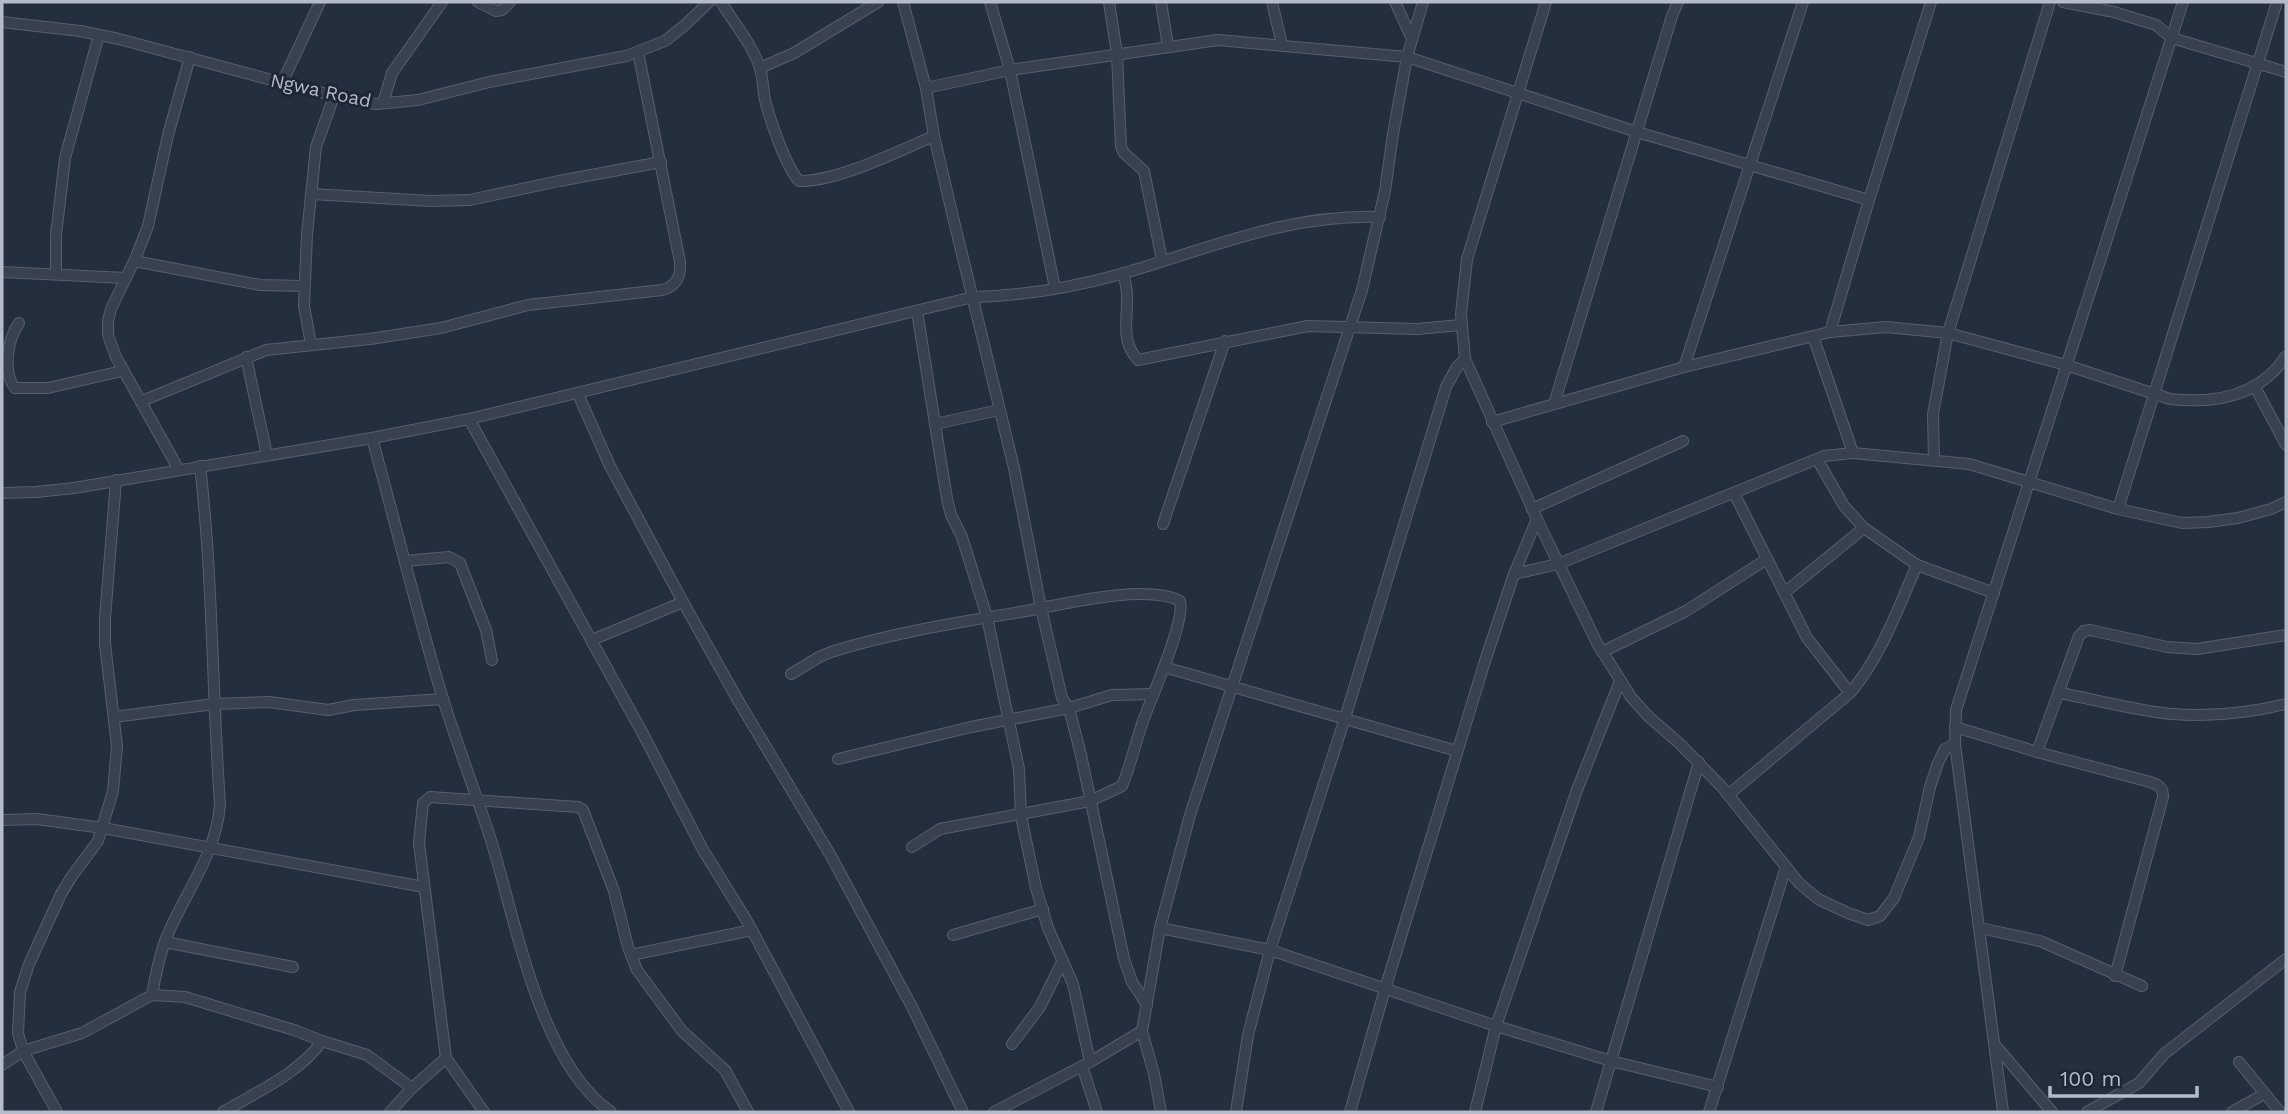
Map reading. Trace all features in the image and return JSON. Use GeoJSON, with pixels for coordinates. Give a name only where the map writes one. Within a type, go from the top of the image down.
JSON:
{"type":"FeatureCollection","features":[{"type":"Feature","properties":{"kind":"street"},"geometry":{"type":"LineString","coordinates":[[282,83],[320,2]]}},
{"type":"Feature","properties":{"kind":"street"},"geometry":{"type":"LineString","coordinates":[[383,103],[391,74],[442,2]]}},
{"type":"Feature","properties":{"kind":"street"},"geometry":{"type":"LineString","coordinates":[[478,2],[496,11],[502,10],[510,2]]}},
{"type":"Feature","properties":{"kind":"street","name":"Ngwa Road"},"geometry":{"type":"LineString","coordinates":[[2,22],[99,35],[334,96],[365,103],[383,103],[427,98],[489,82],[611,61],[665,41],[709,2]]}},
{"type":"Feature","properties":{"kind":"street"},"geometry":{"type":"LineString","coordinates":[[721,2],[760,68],[772,122],[799,181],[852,169],[934,136]]}},
{"type":"Feature","properties":{"kind":"street"},"geometry":{"type":"LineString","coordinates":[[760,68],[794,53],[878,2]]}},
{"type":"Feature","properties":{"kind":"street"},"geometry":{"type":"LineString","coordinates":[[903,2],[926,88],[934,136],[1014,468],[1041,608],[1062,698],[1069,708],[1124,959],[1132,982],[1147,1005]]}},
{"type":"Feature","properties":{"kind":"street"},"geometry":{"type":"LineString","coordinates":[[990,2],[1010,70],[1055,288]]}},
{"type":"Feature","properties":{"kind":"street"},"geometry":{"type":"LineString","coordinates":[[1109,2],[1117,54],[1121,147],[1144,171],[1162,260]]}},
{"type":"Feature","properties":{"kind":"street"},"geometry":{"type":"LineString","coordinates":[[1161,2],[1168,47]]}},
{"type":"Feature","properties":{"kind":"street"},"geometry":{"type":"LineString","coordinates":[[1272,2],[1282,45]]}},
{"type":"Feature","properties":{"kind":"street"},"geometry":{"type":"LineString","coordinates":[[1395,2],[1412,39]]}},
{"type":"Feature","properties":{"kind":"street"},"geometry":{"type":"LineString","coordinates":[[1161,1112],[1142,1031],[1160,928],[1190,815],[1370,261],[1407,57],[1423,2]]}},
{"type":"Feature","properties":{"kind":"street"},"geometry":{"type":"LineString","coordinates":[[1546,2],[1467,259],[1462,288],[1461,325],[1465,359],[1492,422],[1602,652],[1620,681],[1648,716],[1699,762],[1799,883],[1818,899],[1868,920],[1880,916],[1894,898],[1919,836],[1938,763],[1945,749],[1955,744]]}},
{"type":"Feature","properties":{"kind":"street"},"geometry":{"type":"LineString","coordinates":[[1554,404],[1678,2]]}},
{"type":"Feature","properties":{"kind":"street"},"geometry":{"type":"LineString","coordinates":[[1684,367],[1803,2]]}},
{"type":"Feature","properties":{"kind":"street"},"geometry":{"type":"LineString","coordinates":[[1830,332],[1931,2]]}},
{"type":"Feature","properties":{"kind":"street"},"geometry":{"type":"LineString","coordinates":[[1934,460],[1933,414],[1948,332],[2050,2]]}},
{"type":"Feature","properties":{"kind":"street"},"geometry":{"type":"LineString","coordinates":[[2063,2],[2114,12],[2156,25],[2172,38],[2286,72]]}},
{"type":"Feature","properties":{"kind":"street"},"geometry":{"type":"LineString","coordinates":[[2003,1112],[1955,744],[1956,710],[2183,2]]}},
{"type":"Feature","properties":{"kind":"street"},"geometry":{"type":"LineString","coordinates":[[2118,509],[2277,2]]}},
{"type":"Feature","properties":{"kind":"street"},"geometry":{"type":"LineString","coordinates":[[56,274],[56,235],[65,159],[99,35]]}},
{"type":"Feature","properties":{"kind":"street"},"geometry":{"type":"LineString","coordinates":[[926,88],[1010,70],[1218,40],[1407,57],[1637,132],[1869,200]]}},
{"type":"Feature","properties":{"kind":"street"},"geometry":{"type":"LineString","coordinates":[[142,401],[266,350],[370,339],[441,328],[528,305],[668,288],[678,279],[681,270],[638,52]]}},
{"type":"Feature","properties":{"kind":"street"},"geometry":{"type":"LineString","coordinates":[[179,470],[110,346],[108,321],[110,309],[148,226],[170,128],[190,57]]}},
{"type":"Feature","properties":{"kind":"street"},"geometry":{"type":"LineString","coordinates":[[312,344],[306,321],[303,286],[311,194],[316,147],[334,96]]}},
{"type":"Feature","properties":{"kind":"street"},"geometry":{"type":"LineString","coordinates":[[311,194],[470,200],[661,162]]}},
{"type":"Feature","properties":{"kind":"street"},"geometry":{"type":"LineString","coordinates":[[2,493],[36,492],[116,480],[372,438],[469,419],[974,297],[1013,295],[1123,273],[1221,241],[1288,224],[1331,218],[1380,217]]}},
{"type":"Feature","properties":{"kind":"street"},"geometry":{"type":"LineString","coordinates":[[134,261],[260,285],[303,286]]}},
{"type":"Feature","properties":{"kind":"street"},"geometry":{"type":"LineString","coordinates":[[2,272],[126,278]]}},
{"type":"Feature","properties":{"kind":"street"},"geometry":{"type":"LineString","coordinates":[[1123,273],[1127,296],[1126,335],[1131,353],[1138,360],[1308,326],[1417,329],[1461,325]]}},
{"type":"Feature","properties":{"kind":"street"},"geometry":{"type":"LineString","coordinates":[[916,311],[951,515],[962,537],[987,618],[1019,769],[1021,816],[1042,909],[1073,984],[1078,1003],[1086,1064],[1097,1112]]}},
{"type":"Feature","properties":{"kind":"street"},"geometry":{"type":"LineString","coordinates":[[19,323],[13,333],[8,361],[10,381],[15,388],[48,388],[122,371]]}},
{"type":"Feature","properties":{"kind":"street"},"geometry":{"type":"LineString","coordinates":[[1492,422],[1684,367],[1830,332],[1886,327],[1948,332],[2066,365],[2171,399],[2204,400],[2227,397],[2255,387],[2272,374],[2286,356]]}},
{"type":"Feature","properties":{"kind":"street"},"geometry":{"type":"LineString","coordinates":[[1813,336],[1853,453]]}},
{"type":"Feature","properties":{"kind":"street"},"geometry":{"type":"LineString","coordinates":[[1163,524],[1225,341]]}},
{"type":"Feature","properties":{"kind":"street"},"geometry":{"type":"LineString","coordinates":[[246,357],[267,456]]}},
{"type":"Feature","properties":{"kind":"street"},"geometry":{"type":"LineString","coordinates":[[1236,1112],[1248,1035],[1269,950],[1345,718],[1446,387],[1457,367],[1465,359]]}},
{"type":"Feature","properties":{"kind":"street"},"geometry":{"type":"LineString","coordinates":[[2255,387],[2286,445]]}},
{"type":"Feature","properties":{"kind":"street"},"geometry":{"type":"LineString","coordinates":[[578,394],[610,466],[682,602],[831,856],[912,1007],[963,1112]]}},
{"type":"Feature","properties":{"kind":"street"},"geometry":{"type":"LineString","coordinates":[[935,424],[999,410]]}},
{"type":"Feature","properties":{"kind":"street"},"geometry":{"type":"LineString","coordinates":[[469,419],[592,640],[703,850],[752,930],[849,1112]]}},
{"type":"Feature","properties":{"kind":"street"},"geometry":{"type":"LineString","coordinates":[[372,438],[443,699],[477,799],[518,941],[557,1045],[587,1093],[611,1112]]}},
{"type":"Feature","properties":{"kind":"street"},"geometry":{"type":"LineString","coordinates":[[1350,1112],[1457,751],[1534,514],[1683,441]]}},
{"type":"Feature","properties":{"kind":"street"},"geometry":{"type":"LineString","coordinates":[[1514,574],[1558,564],[1824,456],[1853,453],[1969,464],[2118,509],[2182,523],[2238,518],[2286,502]]}},
{"type":"Feature","properties":{"kind":"street"},"geometry":{"type":"LineString","coordinates":[[1817,459],[1844,506],[1864,528],[1917,565],[1994,593]]}},
{"type":"Feature","properties":{"kind":"street"},"geometry":{"type":"LineString","coordinates":[[152,995],[165,942],[216,833],[220,804],[208,531],[200,466]]}},
{"type":"Feature","properties":{"kind":"street"},"geometry":{"type":"LineString","coordinates":[[57,1112],[23,1051],[18,1034],[20,992],[61,894],[95,847],[103,828],[116,775],[117,746],[104,618],[116,480]]}},
{"type":"Feature","properties":{"kind":"street"},"geometry":{"type":"LineString","coordinates":[[1734,493],[1807,638],[1850,693]]}},
{"type":"Feature","properties":{"kind":"street"},"geometry":{"type":"LineString","coordinates":[[1784,593],[1864,528]]}},
{"type":"Feature","properties":{"kind":"street"},"geometry":{"type":"LineString","coordinates":[[405,561],[449,557],[460,563],[486,630],[492,660]]}},
{"type":"Feature","properties":{"kind":"street"},"geometry":{"type":"LineString","coordinates":[[1602,652],[1686,611],[1767,559]]}},
{"type":"Feature","properties":{"kind":"street"},"geometry":{"type":"LineString","coordinates":[[1728,795],[1862,680],[1885,637],[1917,565]]}},
{"type":"Feature","properties":{"kind":"street"},"geometry":{"type":"LineString","coordinates":[[791,674],[819,657],[844,648],[933,627],[1120,596],[1156,595],[1177,599],[1182,605],[1164,667],[1122,786],[1090,802],[940,829],[912,847]]}},
{"type":"Feature","properties":{"kind":"street"},"geometry":{"type":"LineString","coordinates":[[592,640],[682,602]]}},
{"type":"Feature","properties":{"kind":"street"},"geometry":{"type":"LineString","coordinates":[[2037,752],[2084,631],[2090,630],[2168,647],[2196,649],[2286,635]]}},
{"type":"Feature","properties":{"kind":"street"},"geometry":{"type":"LineString","coordinates":[[1164,667],[1457,751]]}},
{"type":"Feature","properties":{"kind":"street"},"geometry":{"type":"LineString","coordinates":[[1475,1112],[1496,1026],[1577,790],[1620,681]]}},
{"type":"Feature","properties":{"kind":"street"},"geometry":{"type":"LineString","coordinates":[[2059,693],[2170,714],[2259,711],[2286,704]]}},
{"type":"Feature","properties":{"kind":"street"},"geometry":{"type":"LineString","coordinates":[[838,759],[1009,719],[1069,708],[1112,695],[1153,694]]}},
{"type":"Feature","properties":{"kind":"street"},"geometry":{"type":"LineString","coordinates":[[114,717],[214,704],[269,702],[328,710],[354,705],[443,699]]}},
{"type":"Feature","properties":{"kind":"street"},"geometry":{"type":"LineString","coordinates":[[1955,727],[2150,782],[2159,785],[2163,790],[2115,976]]}},
{"type":"Feature","properties":{"kind":"street"},"geometry":{"type":"LineString","coordinates":[[1596,1112],[1699,762]]}},
{"type":"Feature","properties":{"kind":"street"},"geometry":{"type":"LineString","coordinates":[[484,1112],[446,1058],[419,843],[422,809],[425,799],[433,796],[578,807],[583,810],[614,891],[631,955],[644,982],[657,995],[682,1031],[725,1070],[748,1112]]}},
{"type":"Feature","properties":{"kind":"street"},"geometry":{"type":"LineString","coordinates":[[2,820],[37,819],[103,828],[424,887]]}},
{"type":"Feature","properties":{"kind":"street"},"geometry":{"type":"LineString","coordinates":[[1709,1112],[1786,867]]}},
{"type":"Feature","properties":{"kind":"street"},"geometry":{"type":"LineString","coordinates":[[953,935],[1042,909]]}},
{"type":"Feature","properties":{"kind":"street"},"geometry":{"type":"LineString","coordinates":[[1160,928],[1269,950],[1611,1062],[1717,1087]]}},
{"type":"Feature","properties":{"kind":"street"},"geometry":{"type":"LineString","coordinates":[[1980,928],[2040,941],[2142,986]]}},
{"type":"Feature","properties":{"kind":"street"},"geometry":{"type":"LineString","coordinates":[[631,955],[752,930]]}},
{"type":"Feature","properties":{"kind":"street"},"geometry":{"type":"LineString","coordinates":[[165,942],[293,967]]}},
{"type":"Feature","properties":{"kind":"street"},"geometry":{"type":"LineString","coordinates":[[2087,1112],[2139,1083],[2166,1052],[2286,959]]}},
{"type":"Feature","properties":{"kind":"street"},"geometry":{"type":"LineString","coordinates":[[1012,1044],[1040,1007],[1062,962]]}},
{"type":"Feature","properties":{"kind":"street"},"geometry":{"type":"LineString","coordinates":[[2,1065],[23,1051],[82,1033],[152,995],[185,997],[367,1055],[412,1088]]}},
{"type":"Feature","properties":{"kind":"street"},"geometry":{"type":"LineString","coordinates":[[994,1112],[1142,1031]]}},
{"type":"Feature","properties":{"kind":"street"},"geometry":{"type":"LineString","coordinates":[[223,1112],[301,1064],[314,1053],[322,1041]]}},
{"type":"Feature","properties":{"kind":"street"},"geometry":{"type":"LineString","coordinates":[[1995,1045],[2052,1112]]}},
{"type":"Feature","properties":{"kind":"street"},"geometry":{"type":"LineString","coordinates":[[390,1112],[446,1058]]}},
{"type":"Feature","properties":{"kind":"street"},"geometry":{"type":"LineString","coordinates":[[2239,1062],[2280,1112]]}},
{"type":"Feature","properties":{"kind":"street"},"geometry":{"type":"LineString","coordinates":[[2232,1112],[2264,1094]]}}]}
